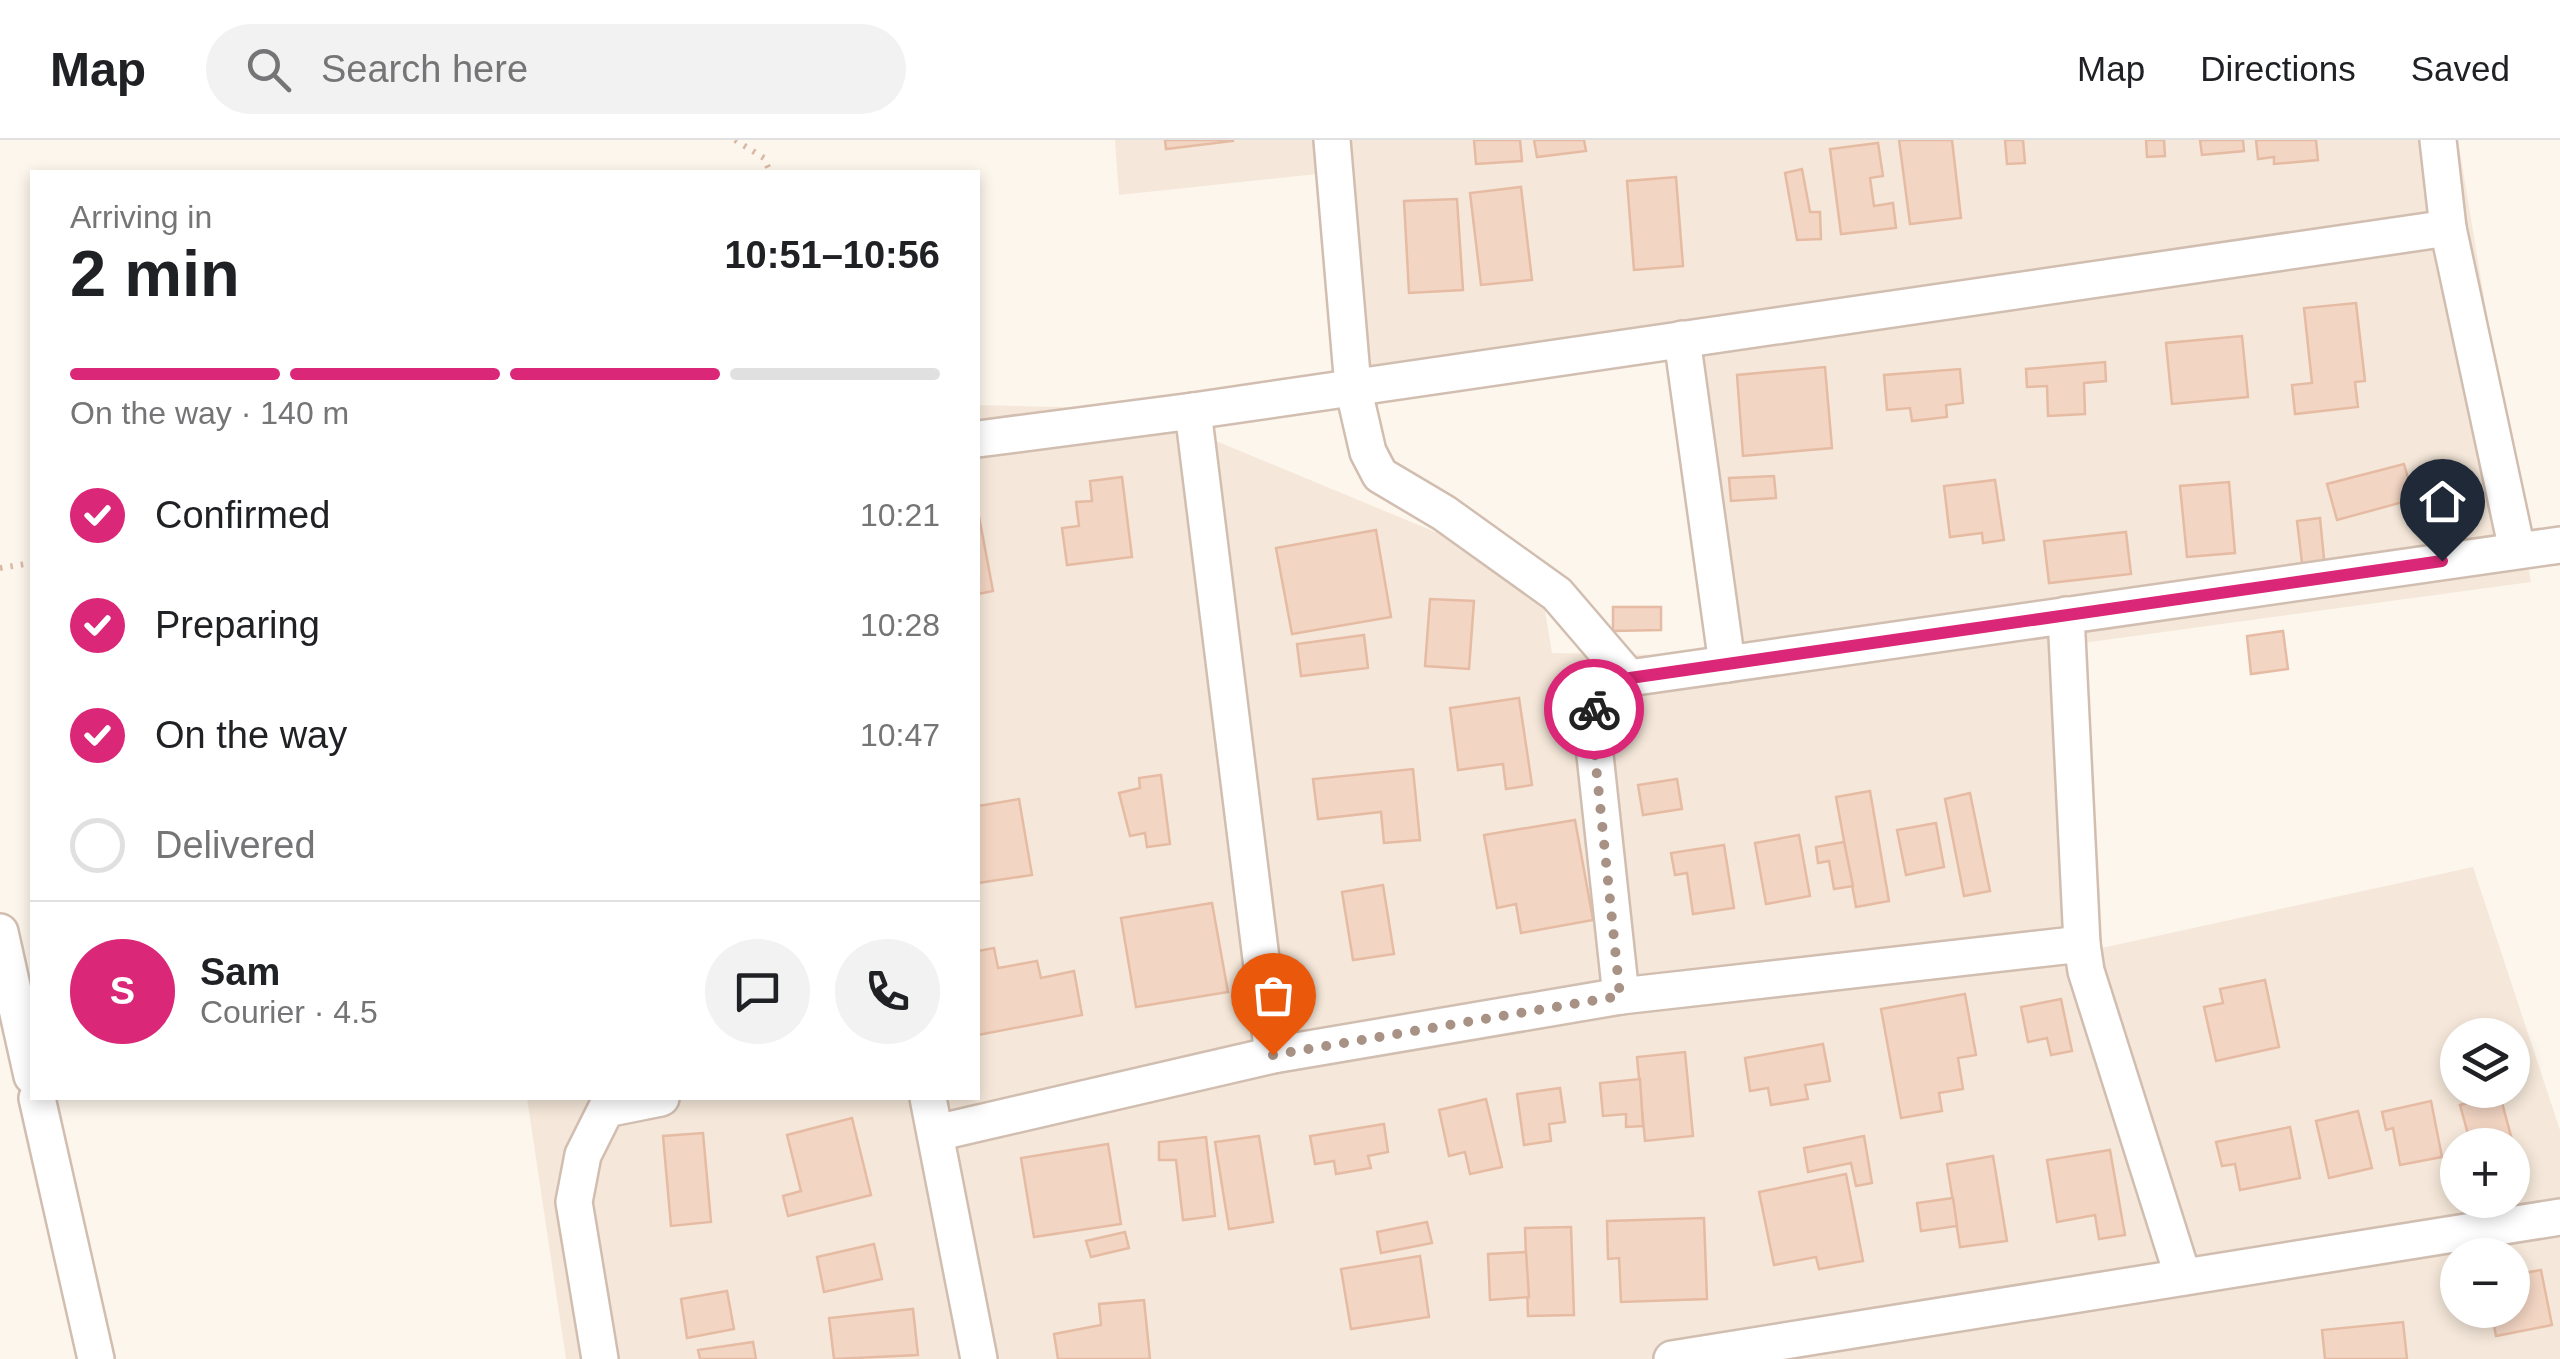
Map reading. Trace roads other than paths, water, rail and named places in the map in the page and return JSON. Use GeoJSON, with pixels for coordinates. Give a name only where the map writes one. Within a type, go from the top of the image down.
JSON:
{"type":"FeatureCollection","features":[{"type":"Feature","properties":{"kind":"street"},"geometry":{"type":"LineString","coordinates":[[1332,140],[1353,387],[1368,452],[1380,475],[1444,513],[1557,594],[1630,678]]}},
{"type":"Feature","properties":{"kind":"street"},"geometry":{"type":"LineString","coordinates":[[2438,140],[2448,228],[2517,550]]}},
{"type":"Feature","properties":{"kind":"street"},"geometry":{"type":"LineString","coordinates":[[980,439],[2448,228]]}},
{"type":"Feature","properties":{"kind":"street"},"geometry":{"type":"LineString","coordinates":[[1682,338],[1727,664]]}},
{"type":"Feature","properties":{"kind":"street"},"geometry":{"type":"LineString","coordinates":[[1192,411],[1273,1055]]}},
{"type":"Feature","properties":{"kind":"street"},"geometry":{"type":"LineString","coordinates":[[1620,996],[1591,718],[1597,697],[1630,678],[2560,545]]}},
{"type":"Feature","properties":{"kind":"street"},"geometry":{"type":"LineString","coordinates":[[2066,615],[2086,971],[2184,1277]]}},
{"type":"Feature","properties":{"kind":"street"},"geometry":{"type":"LineString","coordinates":[[0,932],[30,1067]]}},
{"type":"Feature","properties":{"kind":"street"},"geometry":{"type":"LineString","coordinates":[[936,1133],[1273,1055],[1620,996],[2082,944]]}},
{"type":"Feature","properties":{"kind":"street"},"geometry":{"type":"LineString","coordinates":[[37,1100],[96,1359]]}},
{"type":"Feature","properties":{"kind":"street"},"geometry":{"type":"LineString","coordinates":[[600,1359],[574,1202],[583,1155],[606,1110],[652,1100]]}},
{"type":"Feature","properties":{"kind":"street"},"geometry":{"type":"LineString","coordinates":[[928,1100],[979,1359]]}},
{"type":"Feature","properties":{"kind":"street"},"geometry":{"type":"LineString","coordinates":[[1672,1359],[1794,1349],[2184,1277],[2560,1217]]}}]}
